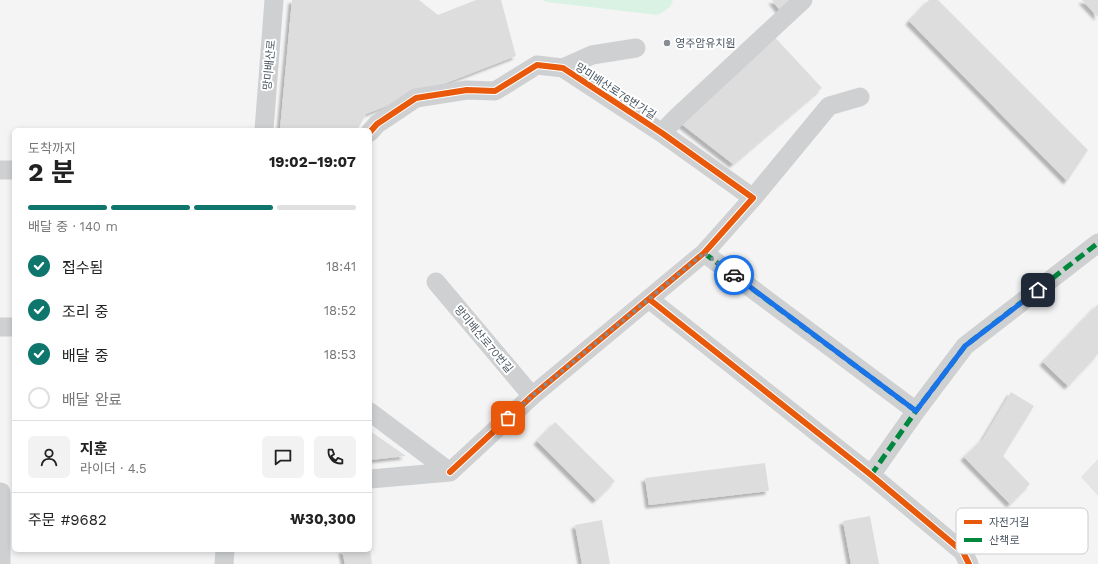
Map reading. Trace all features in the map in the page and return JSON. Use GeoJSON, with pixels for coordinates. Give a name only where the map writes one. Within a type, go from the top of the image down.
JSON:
{"type":"FeatureCollection","features":[{"type":"Feature","properties":{"kind":"street","name":"망미배산로"},"geometry":{"type":"LineString","coordinates":[[264,128],[274,0]]}},
{"type":"Feature","properties":{"kind":"street"},"geometry":{"type":"LineString","coordinates":[[662,133],[803,0]]}},
{"type":"Feature","properties":{"kind":"street"},"geometry":{"type":"LineString","coordinates":[[563,68],[592,55],[636,48]]}},
{"type":"Feature","properties":{"kind":"street","name":"망미배산로76번가길"},"geometry":{"type":"LineString","coordinates":[[372,130],[377,124],[416,98],[467,90],[495,91],[537,65],[563,68],[662,133],[753,198]]}},
{"type":"Feature","properties":{"kind":"street"},"geometry":{"type":"LineString","coordinates":[[372,479],[450,472],[532,396],[704,253],[753,198],[829,106],[860,97]]}},
{"type":"Feature","properties":{"kind":"street"},"geometry":{"type":"LineString","coordinates":[[0,170],[12,170]]}},
{"type":"Feature","properties":{"kind":"street"},"geometry":{"type":"LineString","coordinates":[[872,475],[916,411],[965,346],[1098,243]]}},
{"type":"Feature","properties":{"kind":"street"},"geometry":{"type":"LineString","coordinates":[[704,253],[916,411]]}},
{"type":"Feature","properties":{"kind":"street","name":"망미배산로70번길"},"geometry":{"type":"LineString","coordinates":[[436,282],[532,396]]}},
{"type":"Feature","properties":{"kind":"street"},"geometry":{"type":"LineString","coordinates":[[650,299],[872,475],[956,546]]}},
{"type":"Feature","properties":{"kind":"street"},"geometry":{"type":"LineString","coordinates":[[0,327],[12,327]]}},
{"type":"Feature","properties":{"kind":"street"},"geometry":{"type":"LineString","coordinates":[[372,414],[450,472]]}},
{"type":"Feature","properties":{"kind":"street"},"geometry":{"type":"LineString","coordinates":[[1,564],[5,492]]}},
{"type":"Feature","properties":{"kind":"street"},"geometry":{"type":"LineString","coordinates":[[224,564],[226,552]]}},
{"type":"Feature","properties":{"kind":"street"},"geometry":{"type":"LineString","coordinates":[[964,554],[970,564]]}},
{"type":"Feature","properties":{"kind":"shaded area"},"geometry":{"type":"Polygon","coordinates":[[[1098,459],[1098,496],[1081,477],[1098,459]]]}},
{"type":"Feature","properties":{"kind":"green space"},"geometry":{"type":"Polygon","coordinates":[[[543,0],[673,0],[670,7],[658,15],[547,2],[543,0]]]}},
{"type":"Feature","properties":{"kind":"building"},"geometry":{"type":"Polygon","coordinates":[[[292,0],[419,0],[438,15],[476,0],[501,0],[516,56],[366,114],[358,128],[280,128],[292,0]]]}},
{"type":"Feature","properties":{"kind":"building"},"geometry":{"type":"Polygon","coordinates":[[[772,0],[798,0],[785,17],[772,0]]]}},
{"type":"Feature","properties":{"kind":"building"},"geometry":{"type":"Polygon","coordinates":[[[929,0],[938,0],[1088,150],[1067,181],[909,21],[929,0]]]}},
{"type":"Feature","properties":{"kind":"building"},"geometry":{"type":"Polygon","coordinates":[[[1082,0],[1098,0],[1098,17],[1082,0]]]}},
{"type":"Feature","properties":{"kind":"building"},"geometry":{"type":"Polygon","coordinates":[[[770,32],[822,88],[733,164],[675,119],[770,32]]]}},
{"type":"Feature","properties":{"kind":"building"},"geometry":{"type":"Polygon","coordinates":[[[1098,304],[1098,354],[1068,386],[1043,362],[1098,304]]]}},
{"type":"Feature","properties":{"kind":"building"},"geometry":{"type":"Polygon","coordinates":[[[1011,392],[1034,406],[1003,456],[1030,484],[1010,504],[964,457],[983,439],[1011,392]]]}},
{"type":"Feature","properties":{"kind":"building"},"geometry":{"type":"Polygon","coordinates":[[[555,422],[615,481],[596,500],[537,441],[555,422]]]}},
{"type":"Feature","properties":{"kind":"building"},"geometry":{"type":"Polygon","coordinates":[[[372,432],[406,456],[372,460],[372,432]]]}},
{"type":"Feature","properties":{"kind":"building"},"geometry":{"type":"Polygon","coordinates":[[[765,463],[769,491],[649,505],[645,478],[765,463]]]}},
{"type":"Feature","properties":{"kind":"building"},"geometry":{"type":"Polygon","coordinates":[[[870,516],[879,564],[851,564],[843,521],[870,516]]]}},
{"type":"Feature","properties":{"kind":"building"},"geometry":{"type":"Polygon","coordinates":[[[602,520],[610,564],[582,564],[575,525],[602,520]]]}},
{"type":"Feature","properties":{"kind":"building"},"geometry":{"type":"Polygon","coordinates":[[[342,552],[370,552],[372,564],[345,564],[342,552]]]}},
{"type":"Feature","properties":{"kind":"marked path"},"geometry":{"type":"LineString","coordinates":[[871,475],[916,411],[965,346],[1098,243]]}},
{"type":"Feature","properties":{"kind":"marked path"},"geometry":{"type":"LineString","coordinates":[[704,253],[916,411]]}},
{"type":"Feature","properties":{"kind":"cycle path"},"geometry":{"type":"LineString","coordinates":[[372,130],[377,124],[416,98],[467,90],[495,91],[537,65],[563,68],[662,133],[753,198],[704,253],[532,396],[450,472]]}},
{"type":"Feature","properties":{"kind":"cycle path"},"geometry":{"type":"LineString","coordinates":[[649,299],[871,475],[956,546]]}},
{"type":"Feature","properties":{"kind":"cycle path"},"geometry":{"type":"LineString","coordinates":[[964,554],[969,564]]}},
{"type":"Feature","properties":{"kind":"way so far"},"geometry":{"type":"LineString","coordinates":[[508,418],[532,396],[704,253],[734,275]]}},
{"type":"Feature","properties":{"kind":"place","name":"영주암유치원"},"geometry":{"type":"Point","coordinates":[667,43]}},
{"type":"Feature","properties":{"kind":"route"},"geometry":{"type":"LineString","coordinates":[[734,275],[916,411],[965,346],[1038,290]]}}]}
